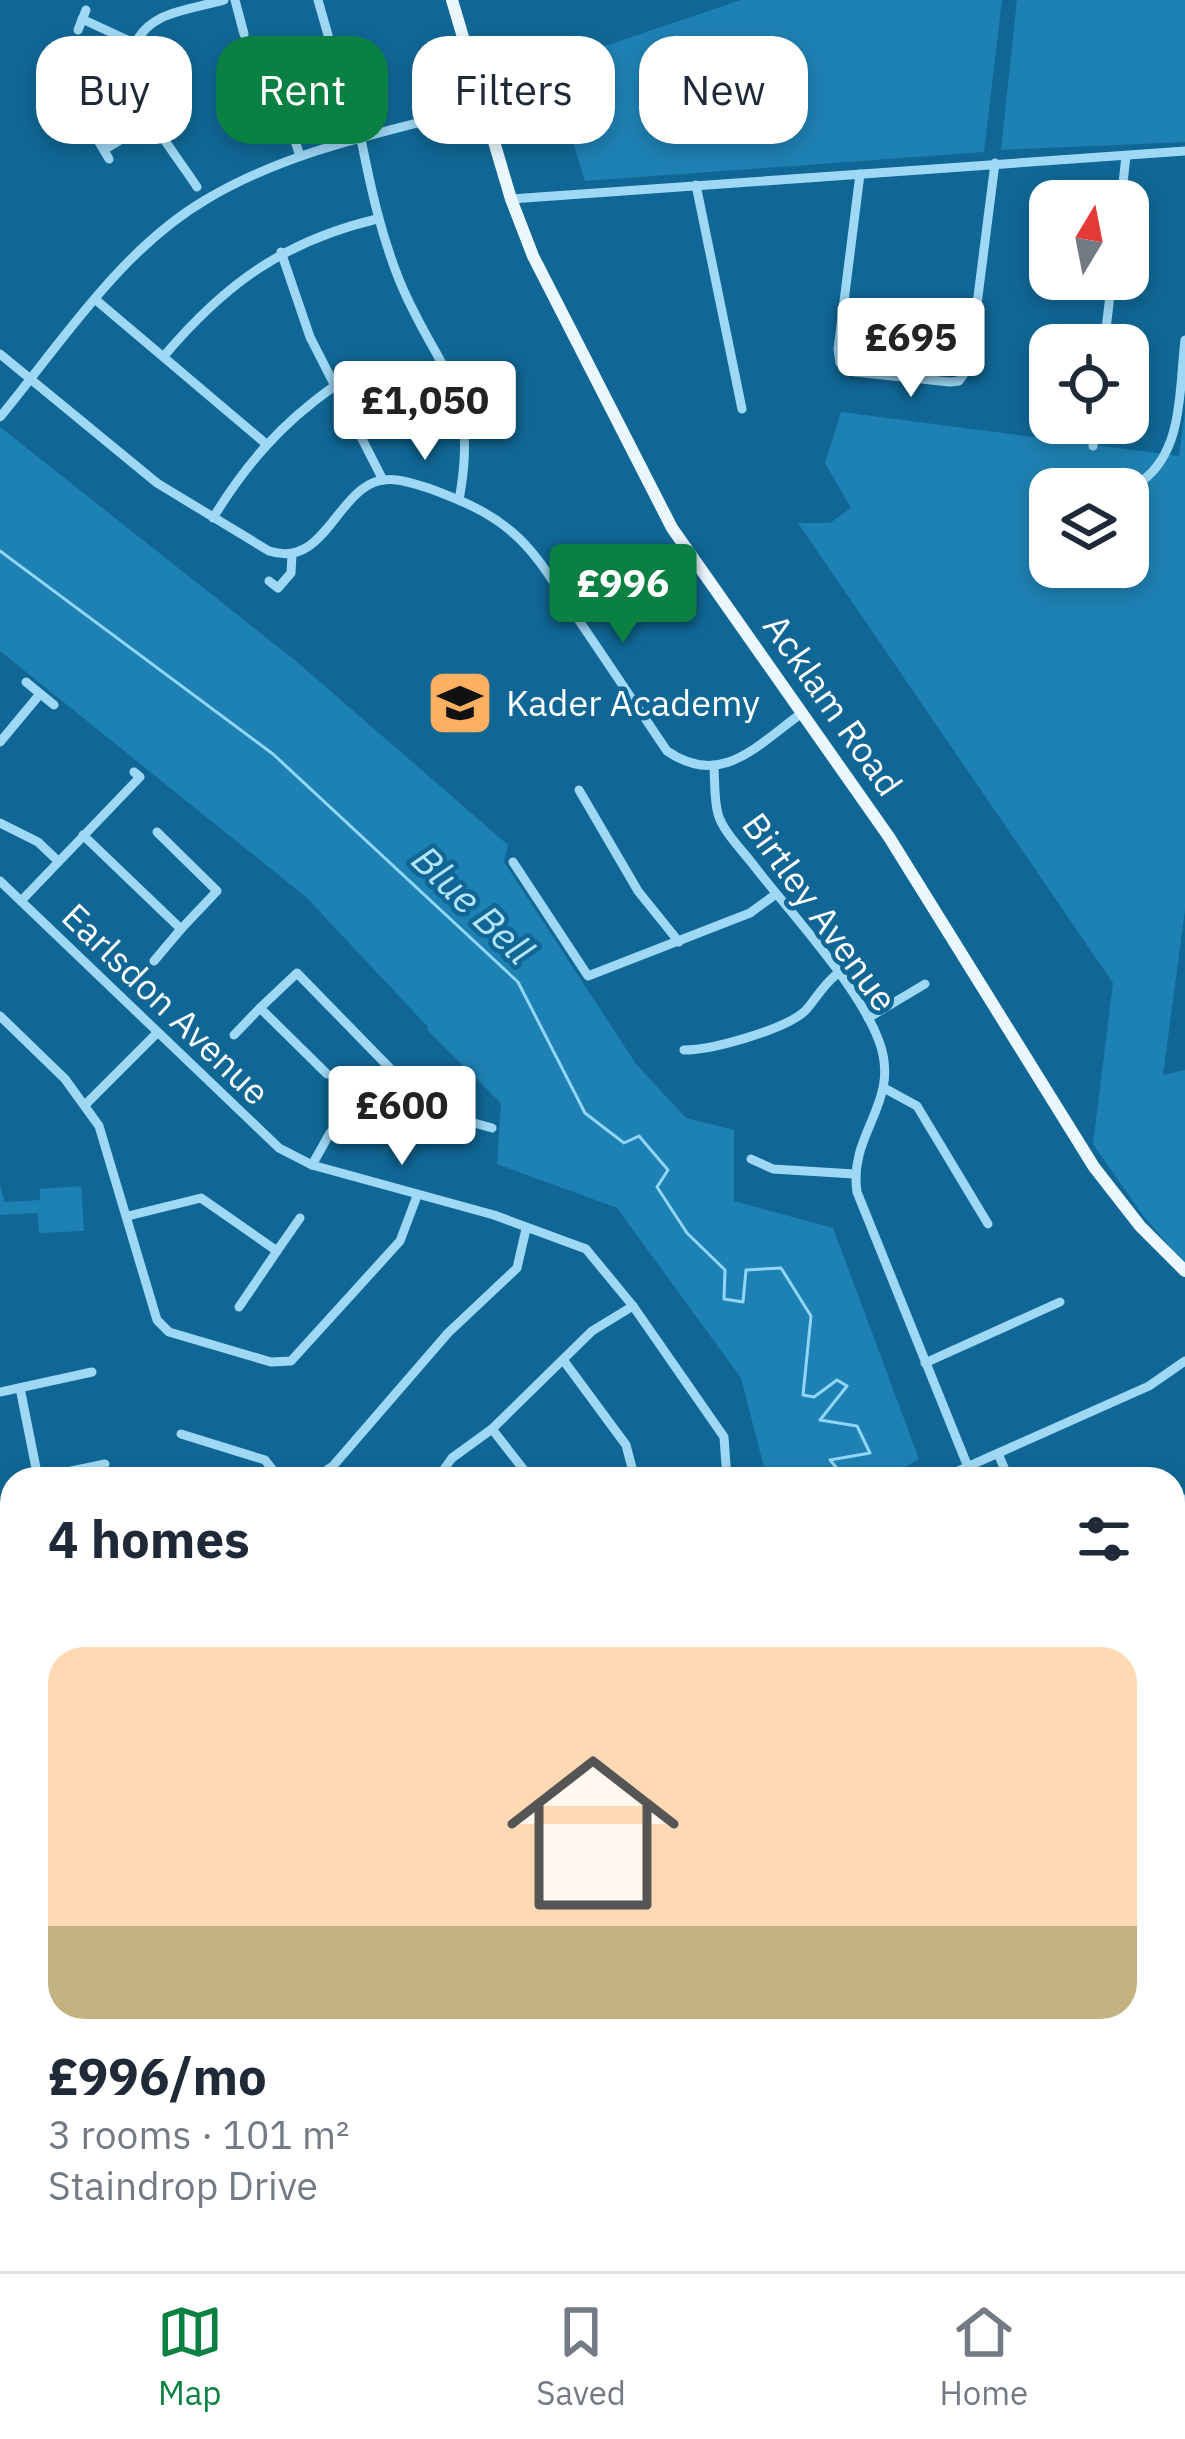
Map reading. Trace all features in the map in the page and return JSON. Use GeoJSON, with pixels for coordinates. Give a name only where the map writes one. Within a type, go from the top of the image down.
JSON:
{"type":"FeatureCollection","features":[{"type":"Feature","properties":{"kind":"main road","name":"Acklam Road"},"geometry":{"type":"LineString","coordinates":[[452,0],[463,36]]}},
{"type":"Feature","properties":{"kind":"main road","name":"Acklam Road"},"geometry":{"type":"LineString","coordinates":[[495,144],[533,256],[672,528],[889,837],[1094,1167],[1140,1226],[1185,1271]]}},
{"type":"Feature","properties":{"kind":"street"},"geometry":{"type":"LineString","coordinates":[[142,36],[163,17],[224,0]]}},
{"type":"Feature","properties":{"kind":"street"},"geometry":{"type":"LineString","coordinates":[[235,0],[244,34]]}},
{"type":"Feature","properties":{"kind":"street"},"geometry":{"type":"LineString","coordinates":[[318,0],[328,35]]}},
{"type":"Feature","properties":{"kind":"street"},"geometry":{"type":"LineString","coordinates":[[82,20],[118,36]]}},
{"type":"Feature","properties":{"kind":"street"},"geometry":{"type":"LineString","coordinates":[[104,150],[114,144]]}},
{"type":"Feature","properties":{"kind":"street"},"geometry":{"type":"LineString","coordinates":[[168,144],[196,187]]}},
{"type":"Feature","properties":{"kind":"street"},"geometry":{"type":"LineString","coordinates":[[296,144],[300,156]]}},
{"type":"Feature","properties":{"kind":"street"},"geometry":{"type":"LineString","coordinates":[[0,417],[96,300],[166,228],[205,200],[300,156],[344,144]]}},
{"type":"Feature","properties":{"kind":"street"},"geometry":{"type":"LineString","coordinates":[[363,144],[376,218],[402,286],[460,401],[467,449],[459,500]]}},
{"type":"Feature","properties":{"kind":"street"},"geometry":{"type":"LineString","coordinates":[[511,199],[1185,151]]}},
{"type":"Feature","properties":{"kind":"street"},"geometry":{"type":"LineString","coordinates":[[1123,180],[1126,156]]}},
{"type":"Feature","properties":{"kind":"street"},"geometry":{"type":"LineString","coordinates":[[860,174],[840,363],[854,372],[958,381],[969,367],[995,163]]}},
{"type":"Feature","properties":{"kind":"street"},"geometry":{"type":"LineString","coordinates":[[696,185],[742,410]]}},
{"type":"Feature","properties":{"kind":"street"},"geometry":{"type":"LineString","coordinates":[[164,356],[201,312],[281,252],[328,230],[376,218]]}},
{"type":"Feature","properties":{"kind":"street"},"geometry":{"type":"LineString","coordinates":[[281,252],[310,337],[383,480]]}},
{"type":"Feature","properties":{"kind":"street"},"geometry":{"type":"LineString","coordinates":[[96,300],[265,443]]}},
{"type":"Feature","properties":{"kind":"street"},"geometry":{"type":"LineString","coordinates":[[1149,476],[1161,467],[1171,447],[1185,340]]}},
{"type":"Feature","properties":{"kind":"street"},"geometry":{"type":"LineString","coordinates":[[0,354],[157,483],[268,551],[292,554],[311,547],[356,494],[383,480],[404,480],[493,517],[531,549],[667,751],[683,762],[714,768],[733,762],[802,712]]}},
{"type":"Feature","properties":{"kind":"street"},"geometry":{"type":"LineString","coordinates":[[213,518],[265,443],[333,388]]}},
{"type":"Feature","properties":{"kind":"street"},"geometry":{"type":"LineString","coordinates":[[269,581],[278,588],[291,573],[292,554]]}},
{"type":"Feature","properties":{"kind":"street"},"geometry":{"type":"LineString","coordinates":[[26,682],[54,705]]}},
{"type":"Feature","properties":{"kind":"street"},"geometry":{"type":"LineString","coordinates":[[2,734],[40,694]]}},
{"type":"Feature","properties":{"kind":"street","name":"Birtley Avenue"},"geometry":{"type":"LineString","coordinates":[[714,768],[718,818],[868,1018],[884,1056],[884,1088]]}},
{"type":"Feature","properties":{"kind":"street"},"geometry":{"type":"LineString","coordinates":[[21,901],[140,777]]}},
{"type":"Feature","properties":{"kind":"street"},"geometry":{"type":"LineString","coordinates":[[579,790],[638,891],[679,942]]}},
{"type":"Feature","properties":{"kind":"street"},"geometry":{"type":"LineString","coordinates":[[0,823],[44,846],[58,861]]}},
{"type":"Feature","properties":{"kind":"street"},"geometry":{"type":"LineString","coordinates":[[83,835],[181,929]]}},
{"type":"Feature","properties":{"kind":"street"},"geometry":{"type":"LineString","coordinates":[[154,961],[217,891],[158,838]]}},
{"type":"Feature","properties":{"kind":"street"},"geometry":{"type":"LineString","coordinates":[[514,862],[588,976],[751,913],[776,894]]}},
{"type":"Feature","properties":{"kind":"street","name":"Earlsdon Avenue"},"geometry":{"type":"LineString","coordinates":[[0,881],[265,1137],[312,1165],[494,1215],[586,1249],[633,1306],[724,1437],[726,1467]]}},
{"type":"Feature","properties":{"kind":"street"},"geometry":{"type":"LineString","coordinates":[[234,1035],[297,973],[429,1105],[492,1128]]}},
{"type":"Feature","properties":{"kind":"street"},"geometry":{"type":"LineString","coordinates":[[684,1050],[736,1042],[804,1012],[837,974]]}},
{"type":"Feature","properties":{"kind":"street"},"geometry":{"type":"LineString","coordinates":[[868,1018],[925,984]]}},
{"type":"Feature","properties":{"kind":"street"},"geometry":{"type":"LineString","coordinates":[[260,1009],[326,1074]]}},
{"type":"Feature","properties":{"kind":"street"},"geometry":{"type":"LineString","coordinates":[[0,1016],[65,1079],[104,1138],[157,1319],[164,1329],[285,1363],[296,1357],[400,1241],[417,1196]]}},
{"type":"Feature","properties":{"kind":"street"},"geometry":{"type":"LineString","coordinates":[[85,1105],[157,1033]]}},
{"type":"Feature","properties":{"kind":"street"},"geometry":{"type":"LineString","coordinates":[[312,1165],[330,1132],[391,1071]]}},
{"type":"Feature","properties":{"kind":"street"},"geometry":{"type":"LineString","coordinates":[[988,1224],[917,1106],[884,1088],[880,1108],[860,1142],[854,1174],[857,1192],[968,1467],[1149,1386],[1185,1360]]}},
{"type":"Feature","properties":{"kind":"street"},"geometry":{"type":"LineString","coordinates":[[751,1159],[773,1169],[854,1174]]}},
{"type":"Feature","properties":{"kind":"street"},"geometry":{"type":"LineString","coordinates":[[128,1216],[201,1198],[278,1251]]}},
{"type":"Feature","properties":{"kind":"street"},"geometry":{"type":"LineString","coordinates":[[241,1299],[300,1218]]}},
{"type":"Feature","properties":{"kind":"street"},"geometry":{"type":"LineString","coordinates":[[332,1467],[448,1333],[517,1268],[526,1229]]}},
{"type":"Feature","properties":{"kind":"street"},"geometry":{"type":"LineString","coordinates":[[925,1363],[1060,1302]]}},
{"type":"Feature","properties":{"kind":"street"},"geometry":{"type":"LineString","coordinates":[[446,1467],[492,1429],[592,1331],[633,1306]]}},
{"type":"Feature","properties":{"kind":"street"},"geometry":{"type":"LineString","coordinates":[[564,1361],[626,1445],[632,1467]]}},
{"type":"Feature","properties":{"kind":"street"},"geometry":{"type":"LineString","coordinates":[[0,1392],[92,1372]]}},
{"type":"Feature","properties":{"kind":"street"},"geometry":{"type":"LineString","coordinates":[[20,1388],[36,1467]]}},
{"type":"Feature","properties":{"kind":"street"},"geometry":{"type":"LineString","coordinates":[[492,1429],[522,1467]]}},
{"type":"Feature","properties":{"kind":"street"},"geometry":{"type":"LineString","coordinates":[[181,1434],[265,1460],[271,1467]]}},
{"type":"Feature","properties":{"kind":"street"},"geometry":{"type":"LineString","coordinates":[[999,1456],[1004,1467]]}},
{"type":"Feature","properties":{"kind":"street"},"geometry":{"type":"LineString","coordinates":[[91,1467],[105,1464]]}},
{"type":"Feature","properties":{"kind":"shaded area"},"geometry":{"type":"Polygon","coordinates":[[[741,0],[1002,0],[984,152],[585,181],[574,144],[615,144],[615,43],[741,0]]]}},
{"type":"Feature","properties":{"kind":"shaded area"},"geometry":{"type":"Polygon","coordinates":[[[1017,0],[1185,0],[1185,142],[1001,150],[1017,0]]]}},
{"type":"Feature","properties":{"kind":"shaded area"},"geometry":{"type":"Polygon","coordinates":[[[841,412],[1029,436],[1029,444],[1087,444],[1179,456],[1185,412],[1185,910],[1163,1075],[1185,1070],[1185,1264],[1142,1214],[1093,1144],[1113,983],[798,523],[830,523],[851,508],[825,463],[841,412]]]}},
{"type":"Feature","properties":{"kind":"shaded area"},"geometry":{"type":"Polygon","coordinates":[[[0,427],[297,662],[508,845],[504,862],[636,1064],[686,1118],[734,1130],[734,1201],[833,1228],[919,1459],[906,1467],[764,1467],[741,1378],[617,1208],[497,1164],[501,1103],[307,898],[0,651],[0,427]]]}},
{"type":"Feature","properties":{"kind":"shaded area"},"geometry":{"type":"Polygon","coordinates":[[[0,1186],[5,1202],[40,1200],[40,1189],[81,1186],[84,1231],[39,1233],[38,1213],[0,1215],[0,1186]]]}},
{"type":"Feature","properties":{"kind":"waterway","name":"Blue Bell"},"geometry":{"type":"LineString","coordinates":[[0,551],[273,754],[518,982],[585,1113],[624,1143],[639,1136],[668,1170],[657,1187],[687,1233],[725,1270],[724,1299],[743,1302],[746,1270],[781,1268],[811,1316],[803,1395],[814,1397],[837,1380],[847,1386],[820,1420],[857,1426],[870,1453],[830,1460],[836,1467]]}},
{"type":"Feature","properties":{"kind":"place","name":"Kader Academy"},"geometry":{"type":"Point","coordinates":[460,703]}}]}
